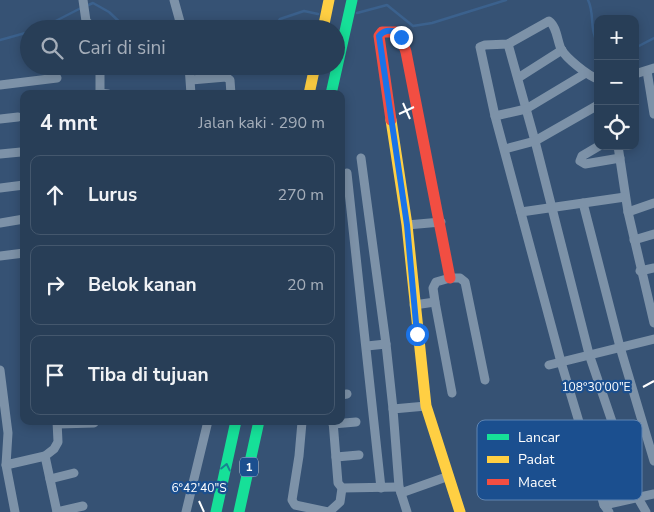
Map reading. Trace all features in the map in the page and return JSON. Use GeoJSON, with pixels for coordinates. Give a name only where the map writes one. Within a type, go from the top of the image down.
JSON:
{"type":"FeatureCollection","features":[{"type":"Feature","properties":{"kind":"main road"},"geometry":{"type":"LineString","coordinates":[[325,20],[329,0]]}},
{"type":"Feature","properties":{"kind":"main road"},"geometry":{"type":"LineString","coordinates":[[345,31],[352,0]]}},
{"type":"Feature","properties":{"kind":"main road"},"geometry":{"type":"LineString","coordinates":[[450,278],[441,222],[406,52],[401,37],[396,32],[390,30],[382,32],[379,36],[407,225],[426,406],[460,512]]}},
{"type":"Feature","properties":{"kind":"main road"},"geometry":{"type":"LineString","coordinates":[[309,90],[312,75]]}},
{"type":"Feature","properties":{"kind":"main road"},"geometry":{"type":"LineString","coordinates":[[332,90],[335,75]]}},
{"type":"Feature","properties":{"kind":"main road","name":"1"},"geometry":{"type":"LineString","coordinates":[[216,512],[235,425]]}},
{"type":"Feature","properties":{"kind":"main road","name":"1"},"geometry":{"type":"LineString","coordinates":[[239,512],[258,425]]}},
{"type":"Feature","properties":{"kind":"street"},"geometry":{"type":"LineString","coordinates":[[174,0],[180,20]]}},
{"type":"Feature","properties":{"kind":"street"},"geometry":{"type":"LineString","coordinates":[[84,4],[86,20]]}},
{"type":"Feature","properties":{"kind":"street"},"geometry":{"type":"LineString","coordinates":[[579,420],[561,362],[495,116],[480,47],[508,44],[549,20],[553,24],[562,50],[586,73],[594,77]]}},
{"type":"Feature","properties":{"kind":"street"},"geometry":{"type":"LineString","coordinates":[[508,44],[535,141],[589,354],[611,420]]}},
{"type":"Feature","properties":{"kind":"street"},"geometry":{"type":"LineString","coordinates":[[518,78],[562,50]]}},
{"type":"Feature","properties":{"kind":"street"},"geometry":{"type":"LineString","coordinates":[[639,73],[651,69],[654,114]]}},
{"type":"Feature","properties":{"kind":"street"},"geometry":{"type":"LineString","coordinates":[[495,116],[526,109],[586,73]]}},
{"type":"Feature","properties":{"kind":"street"},"geometry":{"type":"LineString","coordinates":[[101,75],[102,90]]}},
{"type":"Feature","properties":{"kind":"street"},"geometry":{"type":"LineString","coordinates":[[190,75],[191,90]]}},
{"type":"Feature","properties":{"kind":"street"},"geometry":{"type":"LineString","coordinates":[[190,79],[226,77],[230,80],[231,90]]}},
{"type":"Feature","properties":{"kind":"street"},"geometry":{"type":"LineString","coordinates":[[0,84],[57,78]]}},
{"type":"Feature","properties":{"kind":"street"},"geometry":{"type":"LineString","coordinates":[[504,149],[535,141],[594,107]]}},
{"type":"Feature","properties":{"kind":"street"},"geometry":{"type":"LineString","coordinates":[[0,119],[18,117]]}},
{"type":"Feature","properties":{"kind":"street"},"geometry":{"type":"LineString","coordinates":[[594,149],[582,156],[580,161],[585,164],[620,158]]}},
{"type":"Feature","properties":{"kind":"street"},"geometry":{"type":"LineString","coordinates":[[619,150],[625,197],[640,271],[654,323]]}},
{"type":"Feature","properties":{"kind":"street"},"geometry":{"type":"LineString","coordinates":[[0,154],[20,152]]}},
{"type":"Feature","properties":{"kind":"street"},"geometry":{"type":"LineString","coordinates":[[361,158],[386,344],[400,490],[407,512]]}},
{"type":"Feature","properties":{"kind":"street"},"geometry":{"type":"LineString","coordinates":[[347,173],[381,488]]}},
{"type":"Feature","properties":{"kind":"street"},"geometry":{"type":"LineString","coordinates":[[0,188],[20,186]]}},
{"type":"Feature","properties":{"kind":"street"},"geometry":{"type":"LineString","coordinates":[[521,212],[625,197]]}},
{"type":"Feature","properties":{"kind":"street"},"geometry":{"type":"LineString","coordinates":[[583,203],[620,347],[642,420]]}},
{"type":"Feature","properties":{"kind":"street"},"geometry":{"type":"LineString","coordinates":[[628,212],[654,203]]}},
{"type":"Feature","properties":{"kind":"street"},"geometry":{"type":"LineString","coordinates":[[351,207],[366,205]]}},
{"type":"Feature","properties":{"kind":"street"},"geometry":{"type":"LineString","coordinates":[[0,223],[20,220]]}},
{"type":"Feature","properties":{"kind":"street"},"geometry":{"type":"LineString","coordinates":[[407,225],[441,222]]}},
{"type":"Feature","properties":{"kind":"street"},"geometry":{"type":"LineString","coordinates":[[634,240],[654,234]]}},
{"type":"Feature","properties":{"kind":"street"},"geometry":{"type":"LineString","coordinates":[[0,256],[20,254]]}},
{"type":"Feature","properties":{"kind":"street"},"geometry":{"type":"LineString","coordinates":[[640,271],[654,268]]}},
{"type":"Feature","properties":{"kind":"street"},"geometry":{"type":"LineString","coordinates":[[452,393],[435,302],[434,284],[450,278],[460,278],[465,282],[485,380]]}},
{"type":"Feature","properties":{"kind":"street"},"geometry":{"type":"LineString","coordinates":[[414,305],[435,302]]}},
{"type":"Feature","properties":{"kind":"street"},"geometry":{"type":"LineString","coordinates":[[549,365],[654,339]]}},
{"type":"Feature","properties":{"kind":"street"},"geometry":{"type":"LineString","coordinates":[[367,346],[386,344]]}},
{"type":"Feature","properties":{"kind":"street"},"geometry":{"type":"LineString","coordinates":[[0,370],[8,433],[6,465],[15,512]]}},
{"type":"Feature","properties":{"kind":"street"},"geometry":{"type":"LineString","coordinates":[[393,410],[426,406]]}},
{"type":"Feature","properties":{"kind":"street"},"geometry":{"type":"LineString","coordinates":[[642,421],[654,461]]}},
{"type":"Feature","properties":{"kind":"street"},"geometry":{"type":"LineString","coordinates":[[345,422],[356,422]]}},
{"type":"Feature","properties":{"kind":"street"},"geometry":{"type":"LineString","coordinates":[[6,465],[45,456],[57,446],[57,425]]}},
{"type":"Feature","properties":{"kind":"street"},"geometry":{"type":"LineString","coordinates":[[186,512],[207,425]]}},
{"type":"Feature","properties":{"kind":"street"},"geometry":{"type":"LineString","coordinates":[[302,425],[292,500],[295,505],[329,512],[340,502],[342,488],[338,483],[333,425]]}},
{"type":"Feature","properties":{"kind":"street"},"geometry":{"type":"LineString","coordinates":[[336,457],[359,455]]}},
{"type":"Feature","properties":{"kind":"street"},"geometry":{"type":"LineString","coordinates":[[45,456],[57,512],[82,506]]}},
{"type":"Feature","properties":{"kind":"street"},"geometry":{"type":"LineString","coordinates":[[50,479],[74,473]]}},
{"type":"Feature","properties":{"kind":"street"},"geometry":{"type":"LineString","coordinates":[[342,488],[400,490],[449,476]]}},
{"type":"Feature","properties":{"kind":"street"},"geometry":{"type":"LineString","coordinates":[[606,509],[632,500]]}},
{"type":"Feature","properties":{"kind":"street"},"geometry":{"type":"LineString","coordinates":[[639,500],[646,512]]}},
{"type":"Feature","properties":{"kind":"waterway"},"geometry":{"type":"LineString","coordinates":[[357,13],[387,5],[413,26],[432,23],[506,0]]}},
{"type":"Feature","properties":{"kind":"waterway"},"geometry":{"type":"LineString","coordinates":[[588,0],[594,33]]}},
{"type":"Feature","properties":{"kind":"waterway"},"geometry":{"type":"LineString","coordinates":[[86,6],[93,3],[109,12],[117,20]]}},
{"type":"Feature","properties":{"kind":"waterway"},"geometry":{"type":"LineString","coordinates":[[58,20],[81,8]]}},
{"type":"Feature","properties":{"kind":"waterway"},"geometry":{"type":"LineString","coordinates":[[279,20],[304,11],[318,14]]}},
{"type":"Feature","properties":{"kind":"waterway"},"geometry":{"type":"LineString","coordinates":[[0,40],[20,34]]}},
{"type":"Feature","properties":{"kind":"waterway"},"geometry":{"type":"LineString","coordinates":[[639,46],[654,38]]}},
{"type":"Feature","properties":{"kind":"traffic: fast"},"geometry":{"type":"LineString","coordinates":[[345,31],[352,0]]}},
{"type":"Feature","properties":{"kind":"traffic: fast"},"geometry":{"type":"LineString","coordinates":[[332,90],[335,75]]}},
{"type":"Feature","properties":{"kind":"traffic: fast"},"geometry":{"type":"LineString","coordinates":[[216,512],[235,425]]}},
{"type":"Feature","properties":{"kind":"traffic: fast"},"geometry":{"type":"LineString","coordinates":[[239,512],[258,425]]}},
{"type":"Feature","properties":{"kind":"traffic: slow"},"geometry":{"type":"LineString","coordinates":[[325,20],[329,0]]}},
{"type":"Feature","properties":{"kind":"traffic: slow"},"geometry":{"type":"LineString","coordinates":[[310,90],[313,75]]}},
{"type":"Feature","properties":{"kind":"traffic: slow"},"geometry":{"type":"LineString","coordinates":[[391,120],[407,225],[426,406],[460,512]]}},
{"type":"Feature","properties":{"kind":"traffic: jam"},"geometry":{"type":"LineString","coordinates":[[391,120],[379,36],[382,32],[396,32],[401,37],[406,52],[450,278]]}},
{"type":"Feature","properties":{"kind":"route"},"geometry":{"type":"LineString","coordinates":[[401,37],[396,32],[390,30],[382,32],[379,36],[407,225],[417,334]]}}]}
